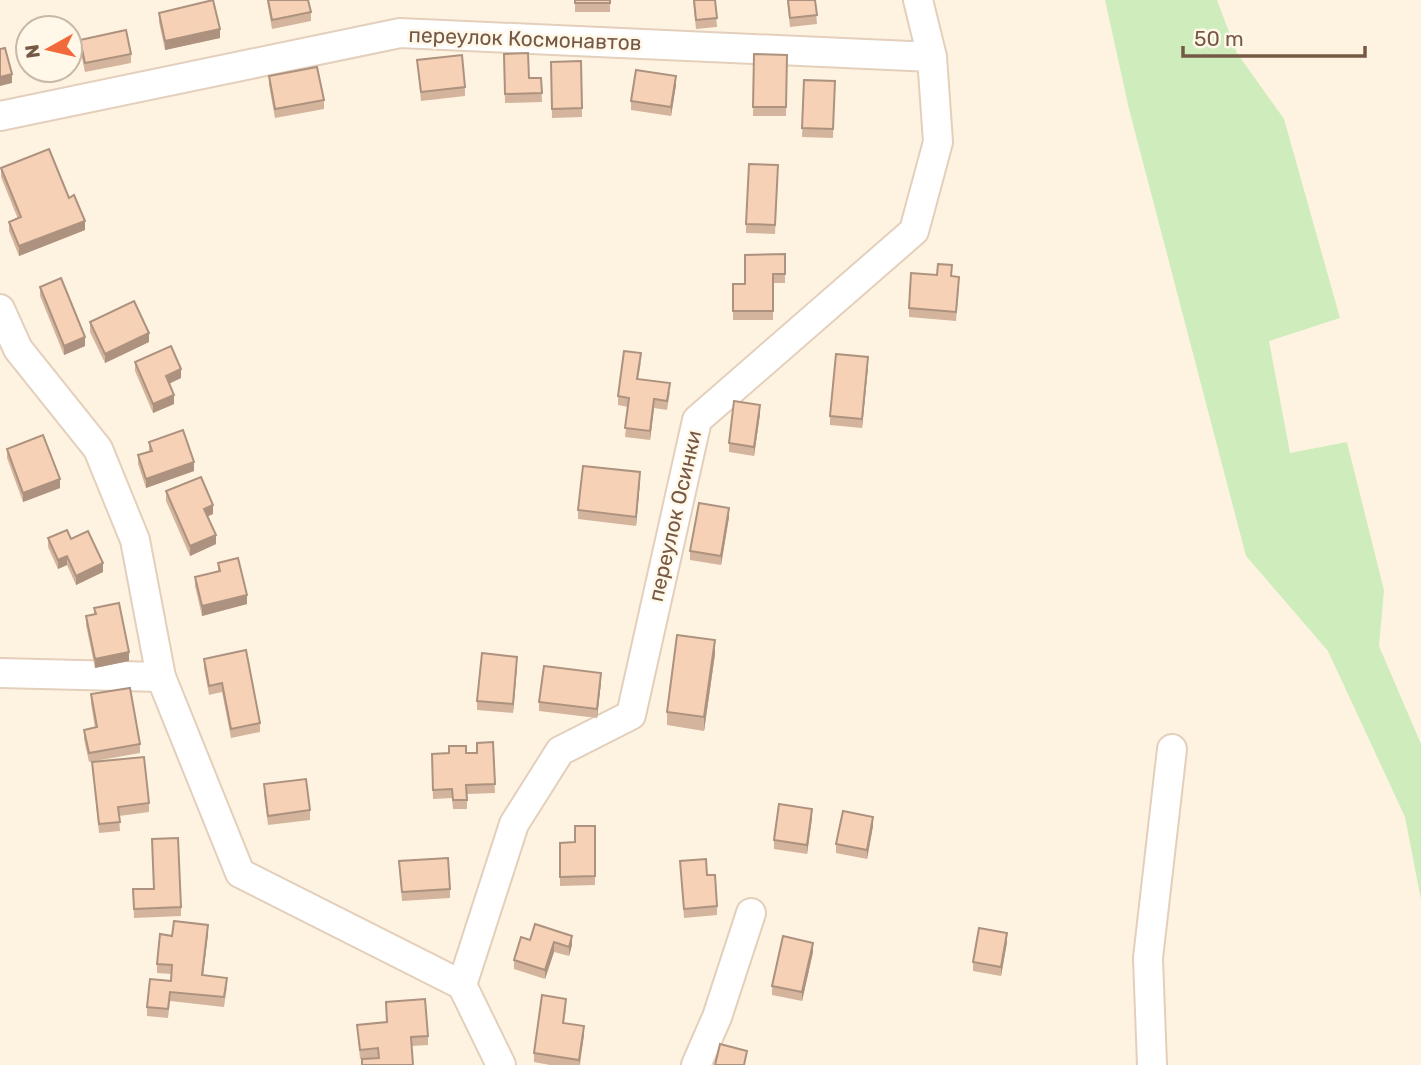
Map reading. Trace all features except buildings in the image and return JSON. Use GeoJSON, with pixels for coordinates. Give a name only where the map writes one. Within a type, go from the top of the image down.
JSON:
{"type":"FeatureCollection","features":[{"type":"Feature","properties":{"kind":"street","name":"переулок Осинки"},"geometry":{"type":"LineString","coordinates":[[462,985],[514,824],[559,751],[631,715],[696,420],[914,231],[937,142],[932,57],[918,0]]}},
{"type":"Feature","properties":{"kind":"street","name":"переулок Космонавтов"},"geometry":{"type":"LineString","coordinates":[[0,116],[400,33],[932,57]]}},
{"type":"Feature","properties":{"kind":"street"},"geometry":{"type":"LineString","coordinates":[[0,309],[18,349],[99,449],[135,540],[161,677],[240,873],[462,985],[501,1065]]}},
{"type":"Feature","properties":{"kind":"street"},"geometry":{"type":"LineString","coordinates":[[0,673],[161,677]]}},
{"type":"Feature","properties":{"kind":"street"},"geometry":{"type":"LineString","coordinates":[[1152,1065],[1148,958],[1172,749]]}},
{"type":"Feature","properties":{"kind":"street"},"geometry":{"type":"LineString","coordinates":[[696,1065],[717,1017],[751,913]]}},
{"type":"Feature","properties":{"kind":"green space"},"geometry":{"type":"Polygon","coordinates":[[[1105,0],[1217,0],[1237,53],[1284,119],[1340,318],[1269,341],[1290,453],[1347,442],[1384,590],[1379,646],[1421,744],[1421,900],[1405,817],[1328,651],[1246,556],[1129,109],[1105,0]]]}}]}
